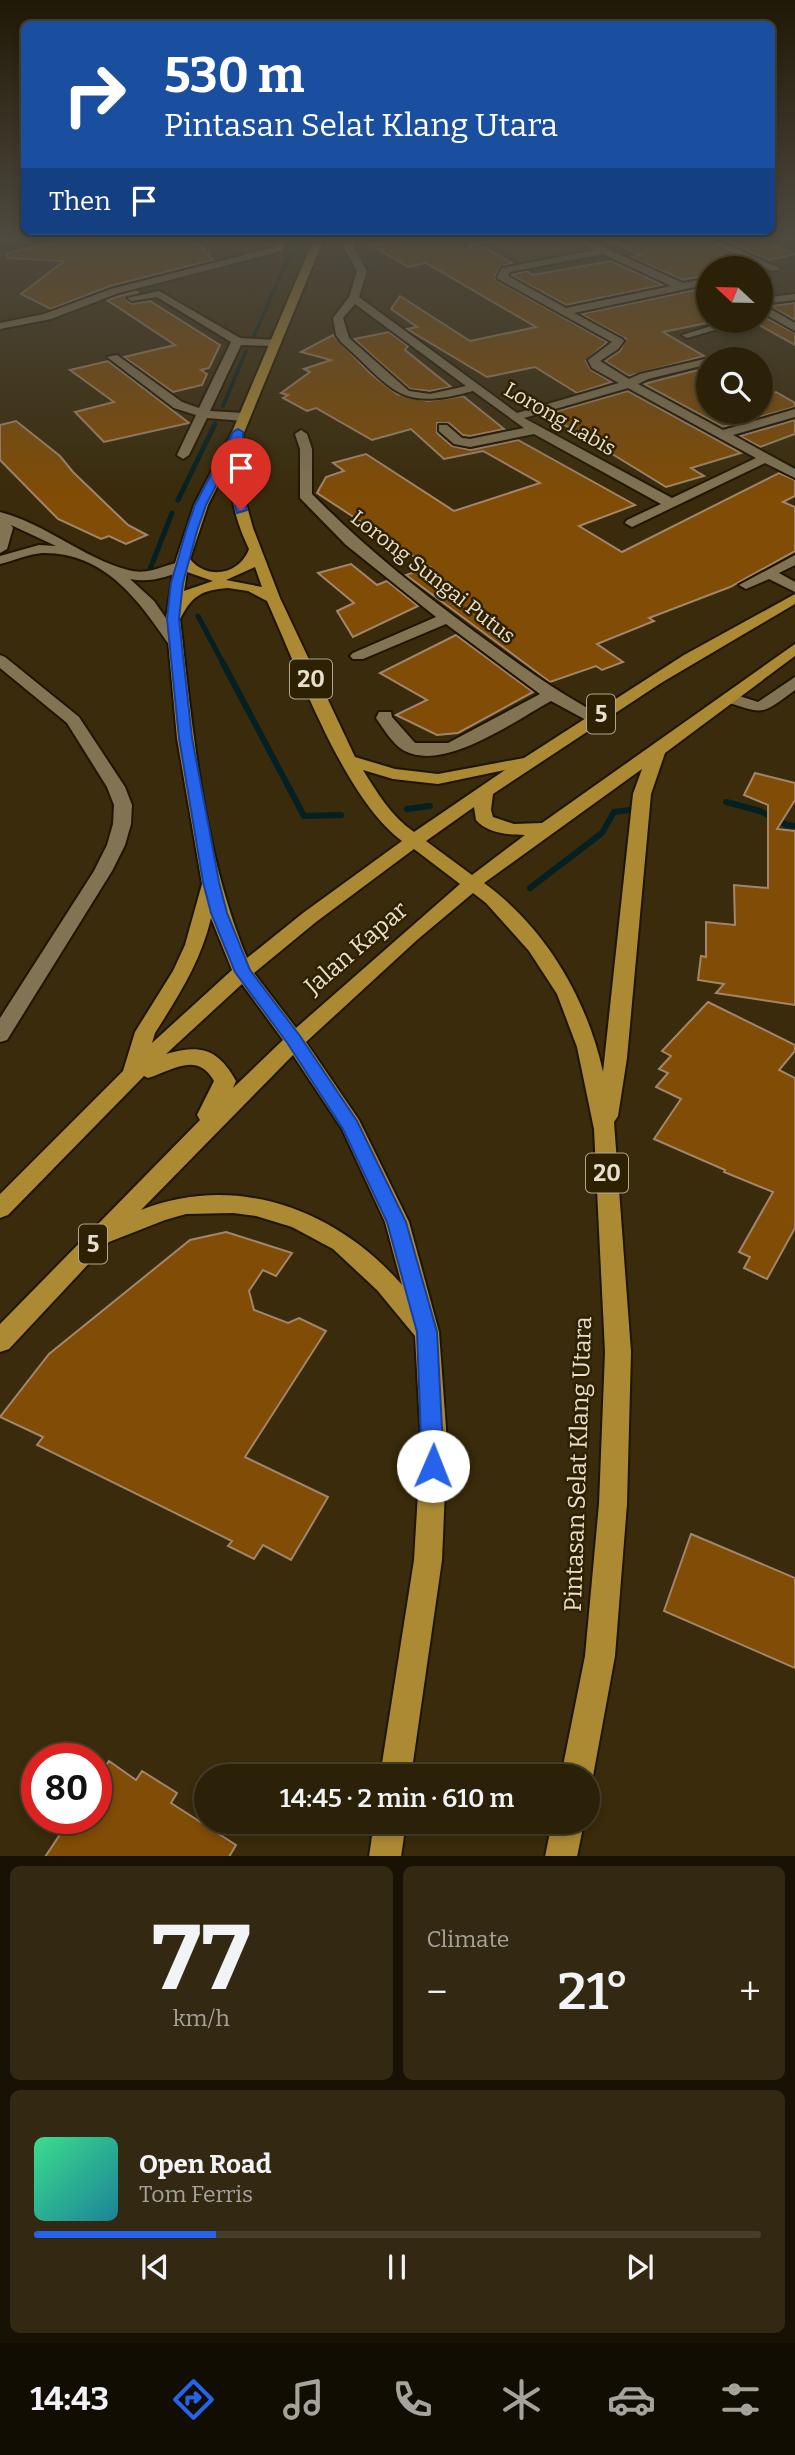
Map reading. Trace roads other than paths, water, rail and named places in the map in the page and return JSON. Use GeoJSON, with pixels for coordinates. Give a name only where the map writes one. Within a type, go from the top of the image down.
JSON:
{"type":"FeatureCollection","features":[{"type":"Feature","properties":{"kind":"highway","name":"Pintasan Selat Klang Utara"},"geometry":{"type":"LineString","coordinates":[[284,323],[241,425],[201,505],[182,563],[173,619],[186,738],[211,882],[219,913],[243,972],[294,1040],[351,1126],[397,1222],[427,1332],[434,1442],[428,1560],[398,1764]]}},
{"type":"Feature","properties":{"kind":"highway","name":"Pintasan Selat Klang Utara"},"geometry":{"type":"LineString","coordinates":[[241,425],[236,492],[246,528],[256,548],[273,598],[348,760],[376,805],[395,827],[493,899],[536,946],[566,992],[587,1047],[605,1129],[618,1352],[613,1504],[600,1656],[579,1764]]}},
{"type":"Feature","properties":{"kind":"highway"},"geometry":{"type":"LineString","coordinates":[[182,563],[190,570],[215,577],[223,576],[244,569],[251,563],[256,548]]}},
{"type":"Feature","properties":{"kind":"highway"},"geometry":{"type":"LineString","coordinates":[[173,619],[184,599],[205,587],[243,585],[262,590],[273,598]]}},
{"type":"Feature","properties":{"kind":"highway","name":"Jalan Kapar"},"geometry":{"type":"LineString","coordinates":[[0,1209],[132,1077],[243,972],[412,840],[594,718],[729,633],[795,598]]}},
{"type":"Feature","properties":{"kind":"highway","name":"Jalan Kapar"},"geometry":{"type":"LineString","coordinates":[[0,1341],[186,1147],[294,1040],[472,884],[545,828],[657,751],[795,649]]}},
{"type":"Feature","properties":{"kind":"highway"},"geometry":{"type":"LineString","coordinates":[[605,1129],[616,1058],[642,794],[657,751]]}},
{"type":"Feature","properties":{"kind":"highway"},"geometry":{"type":"LineString","coordinates":[[348,760],[393,774],[438,779],[533,759]]}},
{"type":"Feature","properties":{"kind":"highway"},"geometry":{"type":"LineString","coordinates":[[485,791],[482,810],[485,820],[497,828],[512,831],[545,828]]}},
{"type":"Feature","properties":{"kind":"highway"},"geometry":{"type":"LineString","coordinates":[[132,1077],[145,1032],[183,972],[195,946],[211,882]]}},
{"type":"Feature","properties":{"kind":"highway"},"geometry":{"type":"LineString","coordinates":[[132,1077],[178,1056],[206,1057],[218,1066],[225,1081],[218,1099],[186,1147]]}},
{"type":"Feature","properties":{"kind":"highway"},"geometry":{"type":"LineString","coordinates":[[101,1236],[185,1205],[227,1204],[261,1207],[310,1223],[336,1237],[362,1259],[427,1332]]}},
{"type":"Feature","properties":{"kind":"highway"},"geometry":{"type":"LineString","coordinates":[[385,1856],[388,1834]]}},
{"type":"Feature","properties":{"kind":"highway"},"geometry":{"type":"LineString","coordinates":[[561,1856],[566,1834]]}},
{"type":"Feature","properties":{"kind":"street"},"geometry":{"type":"LineString","coordinates":[[0,326],[18,323]]}},
{"type":"Feature","properties":{"kind":"street"},"geometry":{"type":"LineString","coordinates":[[206,323],[237,341],[275,343]]}},
{"type":"Feature","properties":{"kind":"street"},"geometry":{"type":"LineString","coordinates":[[339,323],[341,335],[405,393],[417,399],[472,388]]}},
{"type":"Feature","properties":{"kind":"street","name":"Lorong Labis"},"geometry":{"type":"LineString","coordinates":[[386,323],[472,388],[534,430],[671,504]]}},
{"type":"Feature","properties":{"kind":"street"},"geometry":{"type":"LineString","coordinates":[[582,323],[618,341],[614,347],[594,360],[596,366],[795,474]]}},
{"type":"Feature","properties":{"kind":"street"},"geometry":{"type":"LineString","coordinates":[[687,335],[696,333]]}},
{"type":"Feature","properties":{"kind":"street"},"geometry":{"type":"LineString","coordinates":[[183,455],[237,341]]}},
{"type":"Feature","properties":{"kind":"street"},"geometry":{"type":"LineString","coordinates":[[113,357],[178,405],[241,425]]}},
{"type":"Feature","properties":{"kind":"street"},"geometry":{"type":"LineString","coordinates":[[515,417],[629,384],[644,376],[696,363]]}},
{"type":"Feature","properties":{"kind":"street"},"geometry":{"type":"LineString","coordinates":[[723,434],[795,413]]}},
{"type":"Feature","properties":{"kind":"street"},"geometry":{"type":"LineString","coordinates":[[443,428],[458,441],[470,443],[534,430]]}},
{"type":"Feature","properties":{"kind":"street","name":"Lorong Sungai Putus"},"geometry":{"type":"LineString","coordinates":[[301,434],[306,449],[305,495],[351,542],[446,618],[551,695],[594,718]]}},
{"type":"Feature","properties":{"kind":"street"},"geometry":{"type":"LineString","coordinates":[[632,523],[765,458]]}},
{"type":"Feature","properties":{"kind":"street"},"geometry":{"type":"LineString","coordinates":[[0,517],[6,528],[0,549]]}},
{"type":"Feature","properties":{"kind":"street"},"geometry":{"type":"LineString","coordinates":[[0,517],[84,555],[112,571],[149,604],[175,643]]}},
{"type":"Feature","properties":{"kind":"street"},"geometry":{"type":"LineString","coordinates":[[0,561],[24,551],[39,549],[57,549],[84,555]]}},
{"type":"Feature","properties":{"kind":"street"},"geometry":{"type":"LineString","coordinates":[[746,585],[795,559]]}},
{"type":"Feature","properties":{"kind":"street"},"geometry":{"type":"LineString","coordinates":[[112,571],[148,577],[171,572],[182,563]]}},
{"type":"Feature","properties":{"kind":"street"},"geometry":{"type":"LineString","coordinates":[[769,573],[795,588]]}},
{"type":"Feature","properties":{"kind":"street"},"geometry":{"type":"LineString","coordinates":[[358,656],[446,618]]}},
{"type":"Feature","properties":{"kind":"street"},"geometry":{"type":"LineString","coordinates":[[0,660],[73,720],[116,787],[123,805],[116,845],[103,871],[0,1035]]}},
{"type":"Feature","properties":{"kind":"street"},"geometry":{"type":"LineString","coordinates":[[730,698],[760,708],[795,682]]}},
{"type":"Feature","properties":{"kind":"street"},"geometry":{"type":"LineString","coordinates":[[385,715],[384,718],[408,747],[420,750],[452,748],[551,695]]}},
{"type":"Feature","properties":{"kind":"waterway"},"geometry":{"type":"LineString","coordinates":[[253,338],[260,323]]}},
{"type":"Feature","properties":{"kind":"waterway"},"geometry":{"type":"LineString","coordinates":[[223,406],[246,351]]}},
{"type":"Feature","properties":{"kind":"waterway"},"geometry":{"type":"LineString","coordinates":[[178,500],[215,424]]}},
{"type":"Feature","properties":{"kind":"waterway"},"geometry":{"type":"LineString","coordinates":[[150,569],[172,513]]}},
{"type":"Feature","properties":{"kind":"waterway"},"geometry":{"type":"LineString","coordinates":[[198,616],[224,665]]}},
{"type":"Feature","properties":{"kind":"waterway"},"geometry":{"type":"LineString","coordinates":[[223,663],[304,816],[341,815]]}},
{"type":"Feature","properties":{"kind":"waterway"},"geometry":{"type":"LineString","coordinates":[[726,802],[760,811],[787,825],[795,826]]}},
{"type":"Feature","properties":{"kind":"waterway"},"geometry":{"type":"LineString","coordinates":[[407,809],[430,806]]}},
{"type":"Feature","properties":{"kind":"waterway"},"geometry":{"type":"LineString","coordinates":[[530,888],[602,833],[614,812],[629,810]]}}]}
